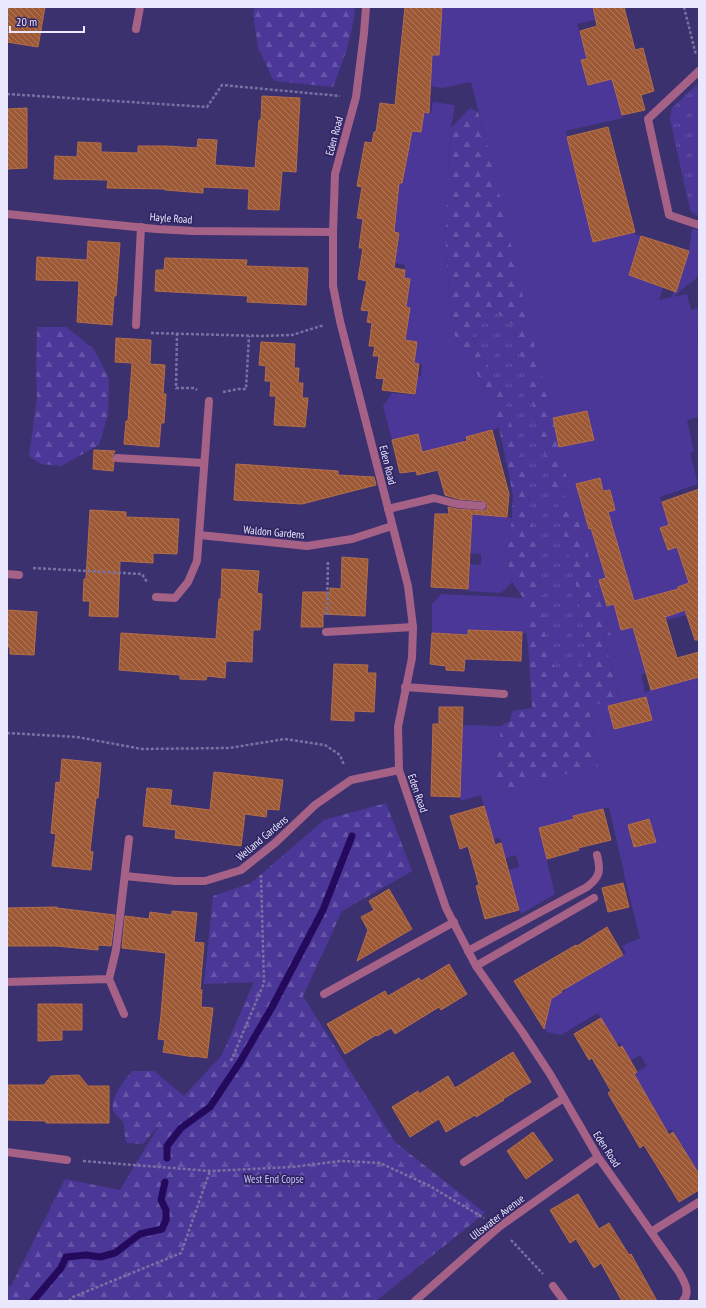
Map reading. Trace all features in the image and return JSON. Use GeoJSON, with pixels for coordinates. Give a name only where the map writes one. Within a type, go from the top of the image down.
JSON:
{"type":"FeatureCollection","features":[{"type":"Feature","properties":{"kind":"street"},"geometry":{"type":"LineString","coordinates":[[136,29],[140,7]]}},
{"type":"Feature","properties":{"kind":"street","name":"Eden Road"},"geometry":{"type":"LineString","coordinates":[[366,7],[356,97],[335,174],[333,286],[340,321],[408,586],[413,627],[412,658],[398,727],[399,770],[446,908],[476,966],[523,1032],[564,1098],[598,1157],[679,1272],[687,1291],[683,1301]]}},
{"type":"Feature","properties":{"kind":"street"},"geometry":{"type":"LineString","coordinates":[[699,71],[648,119],[669,215],[699,225]]}},
{"type":"Feature","properties":{"kind":"street","name":"Hayle Road"},"geometry":{"type":"LineString","coordinates":[[7,214],[193,231],[333,232]]}},
{"type":"Feature","properties":{"kind":"street"},"geometry":{"type":"LineString","coordinates":[[136,325],[141,227]]}},
{"type":"Feature","properties":{"kind":"street"},"geometry":{"type":"LineString","coordinates":[[156,597],[175,598],[188,582],[197,561],[209,401]]}},
{"type":"Feature","properties":{"kind":"street"},"geometry":{"type":"LineString","coordinates":[[117,458],[204,463]]}},
{"type":"Feature","properties":{"kind":"street"},"geometry":{"type":"LineString","coordinates":[[388,509],[434,498],[457,504],[482,506]]}},
{"type":"Feature","properties":{"kind":"street","name":"Waldon Gardens"},"geometry":{"type":"LineString","coordinates":[[199,535],[307,546],[352,538],[392,526]]}},
{"type":"Feature","properties":{"kind":"street"},"geometry":{"type":"LineString","coordinates":[[7,574],[19,574]]}},
{"type":"Feature","properties":{"kind":"street"},"geometry":{"type":"LineString","coordinates":[[326,632],[413,627]]}},
{"type":"Feature","properties":{"kind":"street"},"geometry":{"type":"LineString","coordinates":[[405,687],[504,694]]}},
{"type":"Feature","properties":{"kind":"street","name":"Welland Gardens"},"geometry":{"type":"LineString","coordinates":[[125,876],[175,881],[205,881],[241,870],[276,843],[315,805],[351,780],[399,770]]}},
{"type":"Feature","properties":{"kind":"street"},"geometry":{"type":"LineString","coordinates":[[124,1014],[110,979],[116,950],[129,839]]}},
{"type":"Feature","properties":{"kind":"street"},"geometry":{"type":"LineString","coordinates":[[468,950],[587,886],[595,880],[599,873],[597,855]]}},
{"type":"Feature","properties":{"kind":"street"},"geometry":{"type":"LineString","coordinates":[[476,966],[594,898]]}},
{"type":"Feature","properties":{"kind":"street"},"geometry":{"type":"LineString","coordinates":[[324,994],[454,922]]}},
{"type":"Feature","properties":{"kind":"street"},"geometry":{"type":"LineString","coordinates":[[7,982],[110,979]]}},
{"type":"Feature","properties":{"kind":"street"},"geometry":{"type":"LineString","coordinates":[[464,1162],[564,1098]]}},
{"type":"Feature","properties":{"kind":"street"},"geometry":{"type":"LineString","coordinates":[[7,1152],[67,1160]]}},
{"type":"Feature","properties":{"kind":"street","name":"Ullswater Avenue"},"geometry":{"type":"LineString","coordinates":[[415,1301],[499,1227],[598,1157]]}},
{"type":"Feature","properties":{"kind":"street"},"geometry":{"type":"LineString","coordinates":[[651,1232],[699,1202]]}},
{"type":"Feature","properties":{"kind":"street"},"geometry":{"type":"LineString","coordinates":[[553,1286],[564,1301]]}},
{"type":"Feature","properties":{"kind":"path"},"geometry":{"type":"LineString","coordinates":[[684,7],[696,56]]}},
{"type":"Feature","properties":{"kind":"path"},"geometry":{"type":"LineString","coordinates":[[7,94],[207,107],[222,85],[356,97]]}},
{"type":"Feature","properties":{"kind":"path"},"geometry":{"type":"LineString","coordinates":[[149,333],[249,336],[292,335],[340,321]]}},
{"type":"Feature","properties":{"kind":"path"},"geometry":{"type":"LineString","coordinates":[[177,333],[176,388],[194,388],[202,393],[209,401],[217,394],[226,391],[246,389],[249,336]]}},
{"type":"Feature","properties":{"kind":"path"},"geometry":{"type":"LineString","coordinates":[[326,632],[329,543]]}},
{"type":"Feature","properties":{"kind":"path"},"geometry":{"type":"LineString","coordinates":[[31,567],[142,574],[156,597]]}},
{"type":"Feature","properties":{"kind":"path"},"geometry":{"type":"LineString","coordinates":[[7,733],[77,737],[142,749],[229,748],[285,739],[325,745],[340,755],[351,780]]}},
{"type":"Feature","properties":{"kind":"path"},"geometry":{"type":"LineString","coordinates":[[231,1061],[264,983],[261,854]]}},
{"type":"Feature","properties":{"kind":"path"},"geometry":{"type":"LineString","coordinates":[[67,1160],[210,1171],[292,1167],[341,1161],[380,1163],[428,1184],[499,1227],[553,1286]]}},
{"type":"Feature","properties":{"kind":"path"},"geometry":{"type":"LineString","coordinates":[[69,1301],[73,1297],[181,1253],[210,1171]]}},
{"type":"Feature","properties":{"kind":"green space"},"geometry":{"type":"Polygon","coordinates":[[[256,7],[355,7],[350,38],[333,87],[274,81],[258,48],[253,12],[256,7]]]}},
{"type":"Feature","properties":{"kind":"green space"},"geometry":{"type":"Polygon","coordinates":[[[442,7],[593,7],[596,20],[577,24],[588,59],[581,60],[588,85],[617,78],[615,88],[623,118],[566,131],[593,242],[634,232],[636,235],[641,236],[629,275],[640,279],[655,274],[652,284],[663,288],[659,300],[672,297],[689,251],[692,229],[699,230],[699,276],[673,297],[687,294],[691,310],[699,308],[699,334],[697,335],[699,343],[699,417],[687,420],[694,452],[690,453],[698,484],[660,497],[665,513],[679,522],[660,528],[667,549],[677,547],[689,583],[678,587],[687,615],[666,620],[646,673],[641,675],[645,692],[699,677],[699,1174],[672,1129],[667,1132],[634,1074],[647,1066],[640,1055],[630,1061],[620,1043],[616,1044],[598,1013],[561,1035],[547,1032],[536,1017],[542,1018],[547,1015],[549,1009],[545,1002],[565,991],[567,987],[623,955],[626,952],[622,946],[640,938],[609,807],[574,816],[571,820],[539,828],[555,894],[521,914],[508,870],[519,867],[516,855],[505,858],[500,838],[493,839],[481,795],[460,801],[462,725],[501,726],[493,792],[598,766],[589,707],[619,697],[604,637],[611,635],[579,521],[571,524],[562,485],[568,483],[496,179],[471,82],[443,88],[421,85],[421,73],[431,74],[432,55],[439,55],[442,7]]]}},
{"type":"Feature","properties":{"kind":"green space"},"geometry":{"type":"Polygon","coordinates":[[[697,84],[699,94],[699,216],[690,210],[670,119],[672,108],[697,84]]]}},
{"type":"Feature","properties":{"kind":"green space"},"geometry":{"type":"Polygon","coordinates":[[[433,102],[455,105],[451,128],[445,240],[454,335],[487,392],[499,428],[466,437],[463,442],[422,452],[417,434],[392,440],[383,406],[392,393],[415,395],[417,376],[421,376],[422,364],[407,362],[415,356],[417,342],[405,340],[410,308],[406,307],[410,280],[404,278],[405,265],[395,263],[400,232],[394,231],[396,201],[399,183],[402,183],[405,168],[410,130],[421,132],[424,112],[431,113],[433,102]]]}},
{"type":"Feature","properties":{"kind":"green space"},"geometry":{"type":"Polygon","coordinates":[[[470,108],[478,112],[489,149],[568,483],[562,485],[571,523],[579,521],[611,635],[604,637],[619,698],[589,707],[598,766],[577,773],[492,792],[501,726],[510,721],[512,711],[532,708],[529,657],[523,598],[512,582],[506,556],[512,518],[513,496],[499,428],[487,392],[454,335],[445,240],[451,128],[470,108]],[[489,307],[479,320],[472,337],[480,355],[501,387],[527,481],[548,658],[560,672],[580,672],[588,654],[579,598],[513,325],[489,307]]]}},
{"type":"Feature","properties":{"kind":"green space"},"geometry":{"type":"Polygon","coordinates":[[[489,307],[513,325],[579,598],[588,654],[580,672],[560,672],[548,658],[527,481],[501,387],[480,355],[472,336],[479,320],[489,307]]]}},
{"type":"Feature","properties":{"kind":"green space"},"geometry":{"type":"Polygon","coordinates":[[[37,327],[66,327],[94,349],[109,379],[108,414],[99,445],[61,466],[41,464],[29,456],[37,398],[37,327]]]}},
{"type":"Feature","properties":{"kind":"green space"},"geometry":{"type":"Polygon","coordinates":[[[472,513],[512,518],[506,556],[512,582],[501,593],[468,591],[470,564],[481,565],[481,554],[470,553],[472,513]]]}},
{"type":"Feature","properties":{"kind":"green space"},"geometry":{"type":"Polygon","coordinates":[[[441,594],[523,598],[527,633],[468,630],[468,635],[432,633],[432,604],[441,594]]]}},
{"type":"Feature","properties":{"kind":"green space","name":"West End Copse"},"geometry":{"type":"Polygon","coordinates":[[[386,803],[412,871],[342,911],[303,996],[395,1142],[485,1213],[376,1301],[7,1301],[7,1286],[11,1286],[65,1179],[120,1190],[160,1124],[143,1144],[127,1143],[123,1122],[114,1112],[113,1105],[119,1089],[132,1071],[154,1071],[184,1096],[222,1055],[254,982],[204,984],[213,896],[251,883],[324,820],[386,803]]]}},
{"type":"Feature","properties":{"kind":"building"},"geometry":{"type":"Polygon","coordinates":[[[7,7],[45,7],[38,47],[7,42],[7,7]]]}},
{"type":"Feature","properties":{"kind":"building"},"geometry":{"type":"Polygon","coordinates":[[[405,7],[442,7],[439,55],[432,55],[429,113],[424,112],[421,132],[412,131],[402,183],[399,183],[394,232],[399,233],[394,268],[405,270],[404,278],[410,279],[406,307],[410,308],[405,340],[417,342],[414,363],[419,364],[415,394],[382,390],[384,379],[376,378],[379,356],[373,356],[375,346],[369,346],[372,323],[367,322],[369,311],[361,310],[367,281],[358,279],[363,248],[359,248],[363,219],[357,218],[362,187],[357,186],[365,142],[372,143],[374,132],[376,132],[380,103],[395,105],[405,7]]]}},
{"type":"Feature","properties":{"kind":"building"},"geometry":{"type":"Polygon","coordinates":[[[593,7],[624,7],[635,50],[643,48],[654,91],[641,95],[645,110],[622,115],[612,79],[588,85],[581,60],[587,59],[580,31],[597,26],[593,7]]]}},
{"type":"Feature","properties":{"kind":"building"},"geometry":{"type":"Polygon","coordinates":[[[262,96],[300,98],[296,172],[282,171],[279,210],[248,209],[249,189],[203,187],[203,193],[165,189],[107,188],[108,180],[54,179],[55,156],[77,157],[78,142],[101,143],[101,152],[138,153],[138,146],[197,148],[198,139],[217,140],[215,165],[255,168],[259,120],[261,120],[262,96]]]}},
{"type":"Feature","properties":{"kind":"building"},"geometry":{"type":"Polygon","coordinates":[[[27,108],[27,168],[7,169],[7,109],[27,108]]]}},
{"type":"Feature","properties":{"kind":"building"},"geometry":{"type":"Polygon","coordinates":[[[608,127],[635,232],[593,242],[567,137],[608,127]]]}},
{"type":"Feature","properties":{"kind":"building"},"geometry":{"type":"Polygon","coordinates":[[[641,236],[689,251],[676,292],[629,275],[641,236]]]}},
{"type":"Feature","properties":{"kind":"building"},"geometry":{"type":"Polygon","coordinates":[[[88,241],[120,243],[112,325],[77,322],[79,281],[36,280],[37,257],[87,260],[88,241]]]}},
{"type":"Feature","properties":{"kind":"building"},"geometry":{"type":"Polygon","coordinates":[[[165,258],[247,260],[246,266],[308,268],[306,305],[247,302],[248,296],[155,291],[156,270],[164,270],[165,258]]]}},
{"type":"Feature","properties":{"kind":"building"},"geometry":{"type":"Polygon","coordinates":[[[116,338],[151,340],[150,364],[165,365],[163,394],[166,394],[164,423],[161,423],[159,447],[124,444],[126,421],[128,421],[132,363],[115,362],[116,338]]]}},
{"type":"Feature","properties":{"kind":"building"},"geometry":{"type":"Polygon","coordinates":[[[261,342],[295,344],[294,368],[299,368],[298,383],[303,383],[302,398],[308,398],[305,427],[274,425],[276,396],[270,396],[271,381],[265,381],[266,366],[259,365],[261,342]]]}},
{"type":"Feature","properties":{"kind":"building"},"geometry":{"type":"Polygon","coordinates":[[[587,411],[594,440],[559,447],[553,418],[587,411]]]}},
{"type":"Feature","properties":{"kind":"building"},"geometry":{"type":"Polygon","coordinates":[[[492,430],[509,494],[507,517],[472,514],[468,589],[431,587],[435,514],[449,514],[448,507],[484,511],[487,509],[487,504],[482,501],[458,499],[445,495],[438,470],[417,475],[416,471],[400,473],[392,440],[418,434],[422,452],[467,441],[466,437],[492,430]]]}},
{"type":"Feature","properties":{"kind":"building"},"geometry":{"type":"Polygon","coordinates":[[[94,450],[115,451],[112,457],[114,462],[113,471],[93,469],[94,450]]]}},
{"type":"Feature","properties":{"kind":"building"},"geometry":{"type":"Polygon","coordinates":[[[236,464],[338,471],[338,475],[374,477],[376,485],[302,504],[234,500],[236,464]]]}},
{"type":"Feature","properties":{"kind":"building"},"geometry":{"type":"Polygon","coordinates":[[[600,478],[603,491],[610,490],[615,510],[608,512],[634,601],[678,589],[678,587],[689,583],[677,547],[668,550],[660,528],[669,525],[662,502],[699,489],[699,640],[695,640],[685,610],[665,617],[677,658],[699,652],[699,677],[651,690],[633,627],[621,630],[614,604],[607,606],[599,580],[606,578],[591,528],[589,529],[576,484],[600,478]]]}},
{"type":"Feature","properties":{"kind":"building"},"geometry":{"type":"Polygon","coordinates":[[[90,510],[126,512],[126,517],[179,519],[177,554],[153,553],[153,563],[120,561],[118,617],[89,616],[90,601],[83,601],[84,579],[86,579],[90,510]]]}},
{"type":"Feature","properties":{"kind":"building"},"geometry":{"type":"Polygon","coordinates":[[[342,557],[368,559],[365,616],[323,614],[323,627],[301,627],[303,592],[330,592],[330,588],[341,589],[342,557]]]}},
{"type":"Feature","properties":{"kind":"building"},"geometry":{"type":"Polygon","coordinates":[[[222,569],[259,571],[257,593],[262,594],[260,630],[253,630],[252,662],[226,661],[225,678],[207,676],[206,680],[180,679],[180,675],[119,670],[121,633],[216,639],[219,599],[221,599],[222,569]]]}},
{"type":"Feature","properties":{"kind":"building"},"geometry":{"type":"Polygon","coordinates":[[[7,610],[37,612],[34,655],[10,654],[10,647],[7,647],[7,610]]]}},
{"type":"Feature","properties":{"kind":"building"},"geometry":{"type":"Polygon","coordinates":[[[468,630],[522,632],[521,661],[465,659],[464,671],[446,670],[446,666],[430,664],[432,633],[468,635],[468,630]]]}},
{"type":"Feature","properties":{"kind":"building"},"geometry":{"type":"Polygon","coordinates":[[[334,664],[368,665],[367,673],[376,673],[374,712],[354,711],[354,721],[331,720],[334,664]]]}},
{"type":"Feature","properties":{"kind":"building"},"geometry":{"type":"Polygon","coordinates":[[[646,697],[652,720],[614,729],[608,706],[646,697]]]}},
{"type":"Feature","properties":{"kind":"building"},"geometry":{"type":"Polygon","coordinates":[[[439,707],[463,707],[460,797],[431,796],[433,724],[439,724],[439,707]]]}},
{"type":"Feature","properties":{"kind":"building"},"geometry":{"type":"Polygon","coordinates":[[[62,759],[101,763],[98,798],[96,798],[90,851],[93,852],[91,870],[52,866],[56,834],[51,833],[56,782],[60,783],[62,759]]]}},
{"type":"Feature","properties":{"kind":"building"},"geometry":{"type":"Polygon","coordinates":[[[214,772],[283,780],[279,810],[267,809],[266,817],[245,814],[241,846],[175,838],[176,830],[143,826],[147,788],[172,790],[170,805],[210,810],[214,772]]]}},
{"type":"Feature","properties":{"kind":"building"},"geometry":{"type":"Polygon","coordinates":[[[484,806],[495,845],[501,843],[519,910],[485,919],[476,886],[479,885],[468,846],[460,849],[450,816],[484,806]]]}},
{"type":"Feature","properties":{"kind":"building"},"geometry":{"type":"Polygon","coordinates":[[[603,809],[611,840],[578,848],[579,850],[547,859],[539,828],[574,819],[573,816],[603,809]]]}},
{"type":"Feature","properties":{"kind":"building"},"geometry":{"type":"Polygon","coordinates":[[[649,819],[656,842],[634,847],[628,825],[649,819]]]}},
{"type":"Feature","properties":{"kind":"building"},"geometry":{"type":"Polygon","coordinates":[[[623,883],[629,907],[608,912],[602,888],[623,883]]]}},
{"type":"Feature","properties":{"kind":"building"},"geometry":{"type":"Polygon","coordinates":[[[389,889],[412,929],[357,961],[368,930],[361,917],[374,910],[369,901],[389,889]]]}},
{"type":"Feature","properties":{"kind":"building"},"geometry":{"type":"Polygon","coordinates":[[[57,907],[115,915],[111,946],[98,945],[98,950],[56,946],[7,946],[7,908],[57,907]]]}},
{"type":"Feature","properties":{"kind":"building"},"geometry":{"type":"Polygon","coordinates":[[[172,911],[197,913],[194,942],[204,943],[200,990],[202,990],[201,1007],[213,1008],[207,1058],[163,1052],[165,1040],[158,1039],[166,953],[122,948],[125,916],[149,919],[150,912],[172,915],[172,911]]]}},
{"type":"Feature","properties":{"kind":"building"},"geometry":{"type":"Polygon","coordinates":[[[607,927],[623,955],[561,991],[562,992],[551,999],[544,1029],[514,981],[576,945],[577,946],[607,927]]]}},
{"type":"Feature","properties":{"kind":"building"},"geometry":{"type":"Polygon","coordinates":[[[449,964],[467,994],[441,1010],[439,1007],[395,1034],[391,1028],[377,1036],[376,1035],[345,1054],[327,1024],[385,991],[388,996],[419,978],[421,981],[449,964]]]}},
{"type":"Feature","properties":{"kind":"building"},"geometry":{"type":"Polygon","coordinates":[[[38,1004],[82,1004],[82,1030],[62,1030],[62,1040],[38,1041],[38,1004]]]}},
{"type":"Feature","properties":{"kind":"building"},"geometry":{"type":"Polygon","coordinates":[[[601,1018],[619,1048],[622,1046],[637,1072],[634,1074],[669,1135],[673,1132],[699,1174],[699,1190],[679,1202],[644,1145],[640,1148],[608,1093],[611,1091],[592,1058],[589,1060],[574,1034],[601,1018]]]}},
{"type":"Feature","properties":{"kind":"building"},"geometry":{"type":"Polygon","coordinates":[[[513,1052],[531,1082],[476,1117],[475,1115],[446,1132],[439,1119],[410,1137],[392,1107],[418,1091],[419,1094],[448,1076],[455,1088],[513,1052]]]}},
{"type":"Feature","properties":{"kind":"building"},"geometry":{"type":"Polygon","coordinates":[[[79,1075],[88,1086],[109,1086],[109,1123],[46,1123],[46,1121],[7,1120],[7,1085],[44,1085],[51,1076],[79,1075]]]}},
{"type":"Feature","properties":{"kind":"building"},"geometry":{"type":"Polygon","coordinates":[[[533,1132],[553,1160],[526,1179],[507,1151],[533,1132]]]}},
{"type":"Feature","properties":{"kind":"building"},"geometry":{"type":"Polygon","coordinates":[[[578,1194],[599,1229],[609,1223],[629,1255],[631,1254],[657,1301],[622,1301],[601,1263],[594,1268],[576,1239],[570,1243],[550,1210],[578,1194]]]}},
{"type":"Feature","properties":{"kind":"waterway"},"geometry":{"type":"LineString","coordinates":[[167,1158],[167,1146],[181,1128],[210,1107],[240,1062],[271,1009],[323,910],[352,836]]}},
{"type":"Feature","properties":{"kind":"waterway"},"geometry":{"type":"LineString","coordinates":[[33,1301],[61,1268],[66,1257],[86,1255],[100,1257],[115,1253],[140,1234],[162,1229],[166,1220],[166,1210],[161,1200],[165,1182]]}}]}
